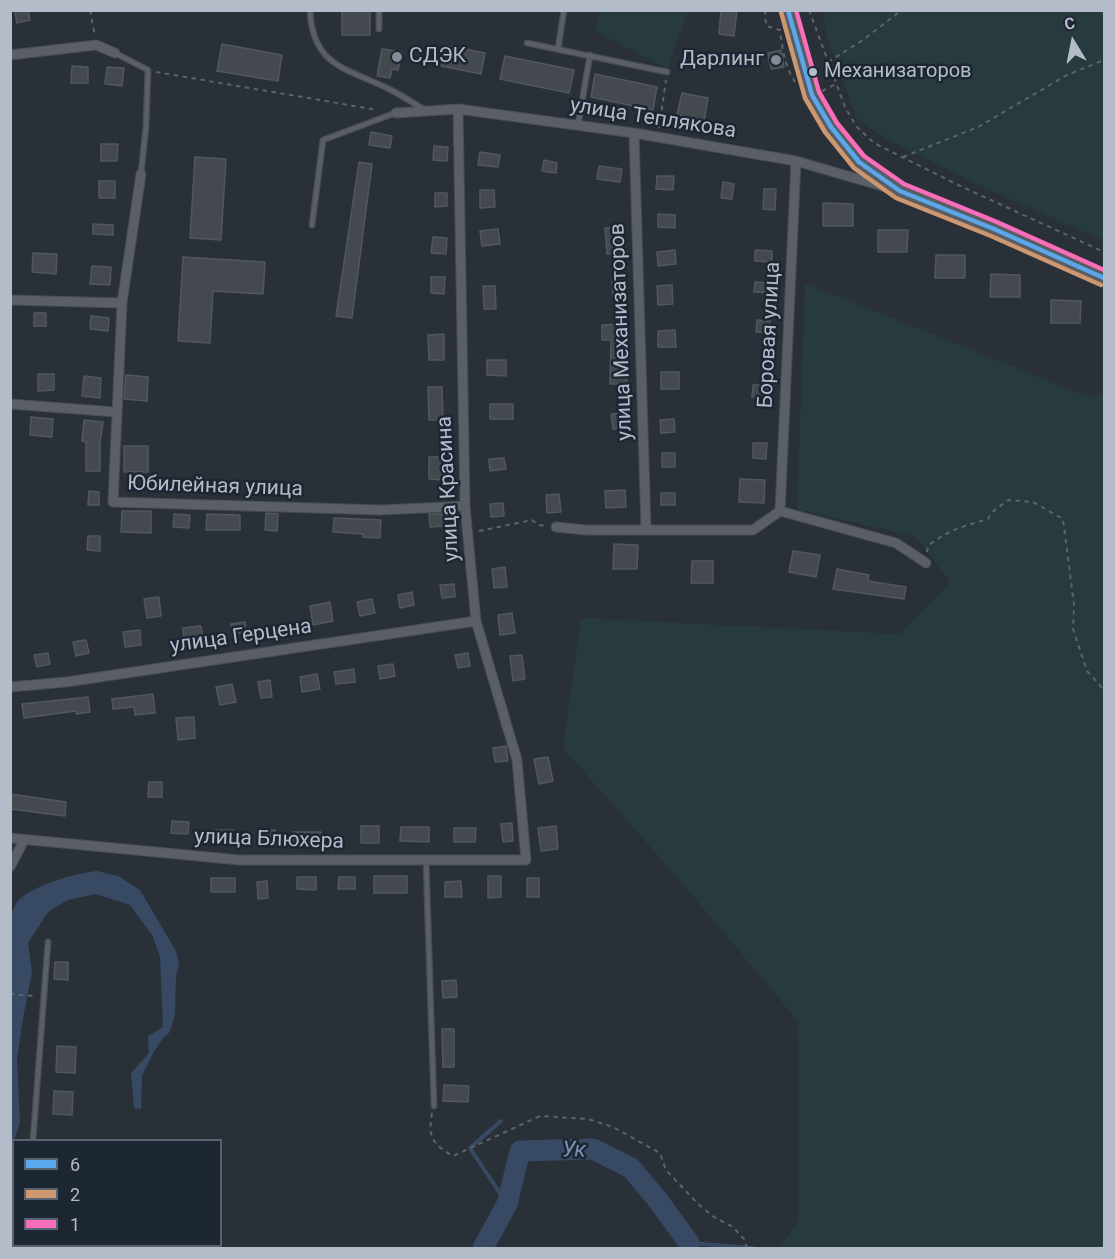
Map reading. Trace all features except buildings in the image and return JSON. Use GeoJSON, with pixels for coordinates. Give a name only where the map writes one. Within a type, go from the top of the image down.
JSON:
{"type":"FeatureCollection","features":[{"type":"Feature","properties":{"kind":"main road"},"geometry":{"type":"LineString","coordinates":[[787,11],[813,95],[831,127],[859,162],[900,191],[994,229],[1104,278]]}},
{"type":"Feature","properties":{"kind":"street"},"geometry":{"type":"LineString","coordinates":[[10,55],[96,45],[114,53]]}},
{"type":"Feature","properties":{"kind":"street","name":"улица Теплякова"},"geometry":{"type":"LineString","coordinates":[[396,113],[458,109],[634,133],[796,161],[900,191]]}},
{"type":"Feature","properties":{"kind":"street","name":"улица Красина"},"geometry":{"type":"LineString","coordinates":[[458,109],[465,506],[476,621],[517,760],[526,860]]}},
{"type":"Feature","properties":{"kind":"street","name":"улица Механизаторов"},"geometry":{"type":"LineString","coordinates":[[634,133],[646,530]]}},
{"type":"Feature","properties":{"kind":"street","name":"Боровая улица"},"geometry":{"type":"LineString","coordinates":[[780,512],[796,161]]}},
{"type":"Feature","properties":{"kind":"street","name":"Юбилейная улица"},"geometry":{"type":"LineString","coordinates":[[141,174],[122,303],[113,502],[381,510],[465,506]]}},
{"type":"Feature","properties":{"kind":"street"},"geometry":{"type":"LineString","coordinates":[[10,300],[122,303]]}},
{"type":"Feature","properties":{"kind":"street"},"geometry":{"type":"LineString","coordinates":[[10,404],[116,412]]}},
{"type":"Feature","properties":{"kind":"street"},"geometry":{"type":"LineString","coordinates":[[556,527],[586,530],[753,530],[780,512],[896,543],[926,563]]}},
{"type":"Feature","properties":{"kind":"street","name":"улица Герцена"},"geometry":{"type":"LineString","coordinates":[[10,687],[66,682],[476,621]]}},
{"type":"Feature","properties":{"kind":"street","name":"улица Блюхера"},"geometry":{"type":"LineString","coordinates":[[10,838],[239,860],[526,860]]}},
{"type":"Feature","properties":{"kind":"street"},"geometry":{"type":"LineString","coordinates":[[10,867],[24,840]]}},
{"type":"Feature","properties":{"kind":"lane"},"geometry":{"type":"LineString","coordinates":[[310,10],[310,21],[316,41],[326,56],[341,69],[389,89],[427,111]]}},
{"type":"Feature","properties":{"kind":"lane"},"geometry":{"type":"LineString","coordinates":[[379,10],[379,29]]}},
{"type":"Feature","properties":{"kind":"lane"},"geometry":{"type":"LineString","coordinates":[[558,49],[564,10]]}},
{"type":"Feature","properties":{"kind":"lane"},"geometry":{"type":"LineString","coordinates":[[528,43],[668,72]]}},
{"type":"Feature","properties":{"kind":"lane"},"geometry":{"type":"LineString","coordinates":[[114,53],[148,70],[146,127],[141,174]]}},
{"type":"Feature","properties":{"kind":"lane"},"geometry":{"type":"LineString","coordinates":[[578,126],[590,55]]}},
{"type":"Feature","properties":{"kind":"lane"},"geometry":{"type":"LineString","coordinates":[[312,225],[323,140],[396,113]]}},
{"type":"Feature","properties":{"kind":"lane"},"geometry":{"type":"LineString","coordinates":[[426,861],[434,1107]]}},
{"type":"Feature","properties":{"kind":"lane"},"geometry":{"type":"LineString","coordinates":[[33,1139],[48,942]]}},
{"type":"Feature","properties":{"kind":"path"},"geometry":{"type":"LineString","coordinates":[[90,10],[96,45]]}},
{"type":"Feature","properties":{"kind":"path"},"geometry":{"type":"LineString","coordinates":[[809,10],[845,107],[856,126],[874,143],[956,184],[1104,252]]}},
{"type":"Feature","properties":{"kind":"path"},"geometry":{"type":"LineString","coordinates":[[827,62],[863,40],[902,10]]}},
{"type":"Feature","properties":{"kind":"path"},"geometry":{"type":"LineString","coordinates":[[903,157],[978,128],[1067,75],[1104,60]]}},
{"type":"Feature","properties":{"kind":"path"},"geometry":{"type":"LineString","coordinates":[[148,70],[396,113]]}},
{"type":"Feature","properties":{"kind":"path"},"geometry":{"type":"LineString","coordinates":[[657,137],[668,72]]}},
{"type":"Feature","properties":{"kind":"path"},"geometry":{"type":"LineString","coordinates":[[926,563],[928,546],[942,534],[988,519],[991,513],[1008,500],[1033,502],[1063,519],[1074,605],[1073,629],[1087,671],[1104,690]]}},
{"type":"Feature","properties":{"kind":"path"},"geometry":{"type":"LineString","coordinates":[[468,533],[532,520],[538,525],[556,527]]}},
{"type":"Feature","properties":{"kind":"path"},"geometry":{"type":"LineString","coordinates":[[10,994],[34,995]]}},
{"type":"Feature","properties":{"kind":"path"},"geometry":{"type":"LineString","coordinates":[[434,1107],[429,1130],[437,1147],[453,1156],[540,1116],[588,1119],[614,1127],[660,1153],[666,1170],[698,1204],[714,1217],[734,1227],[744,1239],[747,1248]]}},
{"type":"Feature","properties":{"kind":"green space"},"geometry":{"type":"Polygon","coordinates":[[[600,11],[688,11],[668,69],[595,32],[600,11]]]}},
{"type":"Feature","properties":{"kind":"green space"},"geometry":{"type":"Polygon","coordinates":[[[824,11],[1104,11],[1104,241],[978,185],[887,139],[857,119],[825,31],[824,11]]]}},
{"type":"Feature","properties":{"kind":"green space"},"geometry":{"type":"Polygon","coordinates":[[[805,283],[1089,397],[1104,392],[1104,1248],[780,1248],[799,1219],[798,1021],[682,883],[563,748],[581,618],[900,634],[950,582],[916,537],[797,509],[805,283]]]}},
{"type":"Feature","properties":{"kind":"water"},"geometry":{"type":"Polygon","coordinates":[[[97,871],[118,876],[140,890],[176,951],[179,964],[176,976],[175,1013],[170,1032],[153,1053],[142,1076],[141,1109],[134,1108],[131,1073],[149,1053],[148,1036],[163,1027],[160,957],[152,935],[130,905],[96,894],[68,900],[48,912],[28,943],[32,973],[17,1060],[20,1123],[14,1139],[12,1139],[11,1149],[11,914],[17,902],[33,890],[78,874],[97,871]]]}},
{"type":"Feature","properties":{"kind":"waterway"},"geometry":{"type":"LineString","coordinates":[[501,1121],[470,1148],[507,1204]]}},
{"type":"Feature","properties":{"kind":"waterway","name":"Ук"},"geometry":{"type":"LineString","coordinates":[[483,1248],[507,1204],[520,1151],[593,1149],[631,1168],[689,1243],[689,1248]]}},
{"type":"Feature","properties":{"kind":"waterway"},"geometry":{"type":"LineString","coordinates":[[689,1243],[753,1248]]}},
{"type":"Feature","properties":{"kind":"transit line","name":"6"},"geometry":{"type":"LineString","coordinates":[[788,10],[812,95],[831,127],[859,162],[900,191],[994,229],[1104,278]]}},
{"type":"Feature","properties":{"kind":"transit line","name":"1"},"geometry":{"type":"LineString","coordinates":[[796,10],[819,92],[837,123],[864,156],[904,184],[997,222],[1104,270]]}},
{"type":"Feature","properties":{"kind":"transit line","name":"2"},"geometry":{"type":"LineString","coordinates":[[781,12],[805,98],[825,132],[854,168],[896,198],[991,236],[1101,285]]}},
{"type":"Feature","properties":{"kind":"place","name":"СДЭК"},"geometry":{"type":"Point","coordinates":[397,57]}},
{"type":"Feature","properties":{"kind":"place","name":"Дарлинг"},"geometry":{"type":"Point","coordinates":[776,60]}},
{"type":"Feature","properties":{"kind":"place","name":"Механизаторов"},"geometry":{"type":"Point","coordinates":[813,72]}}]}
